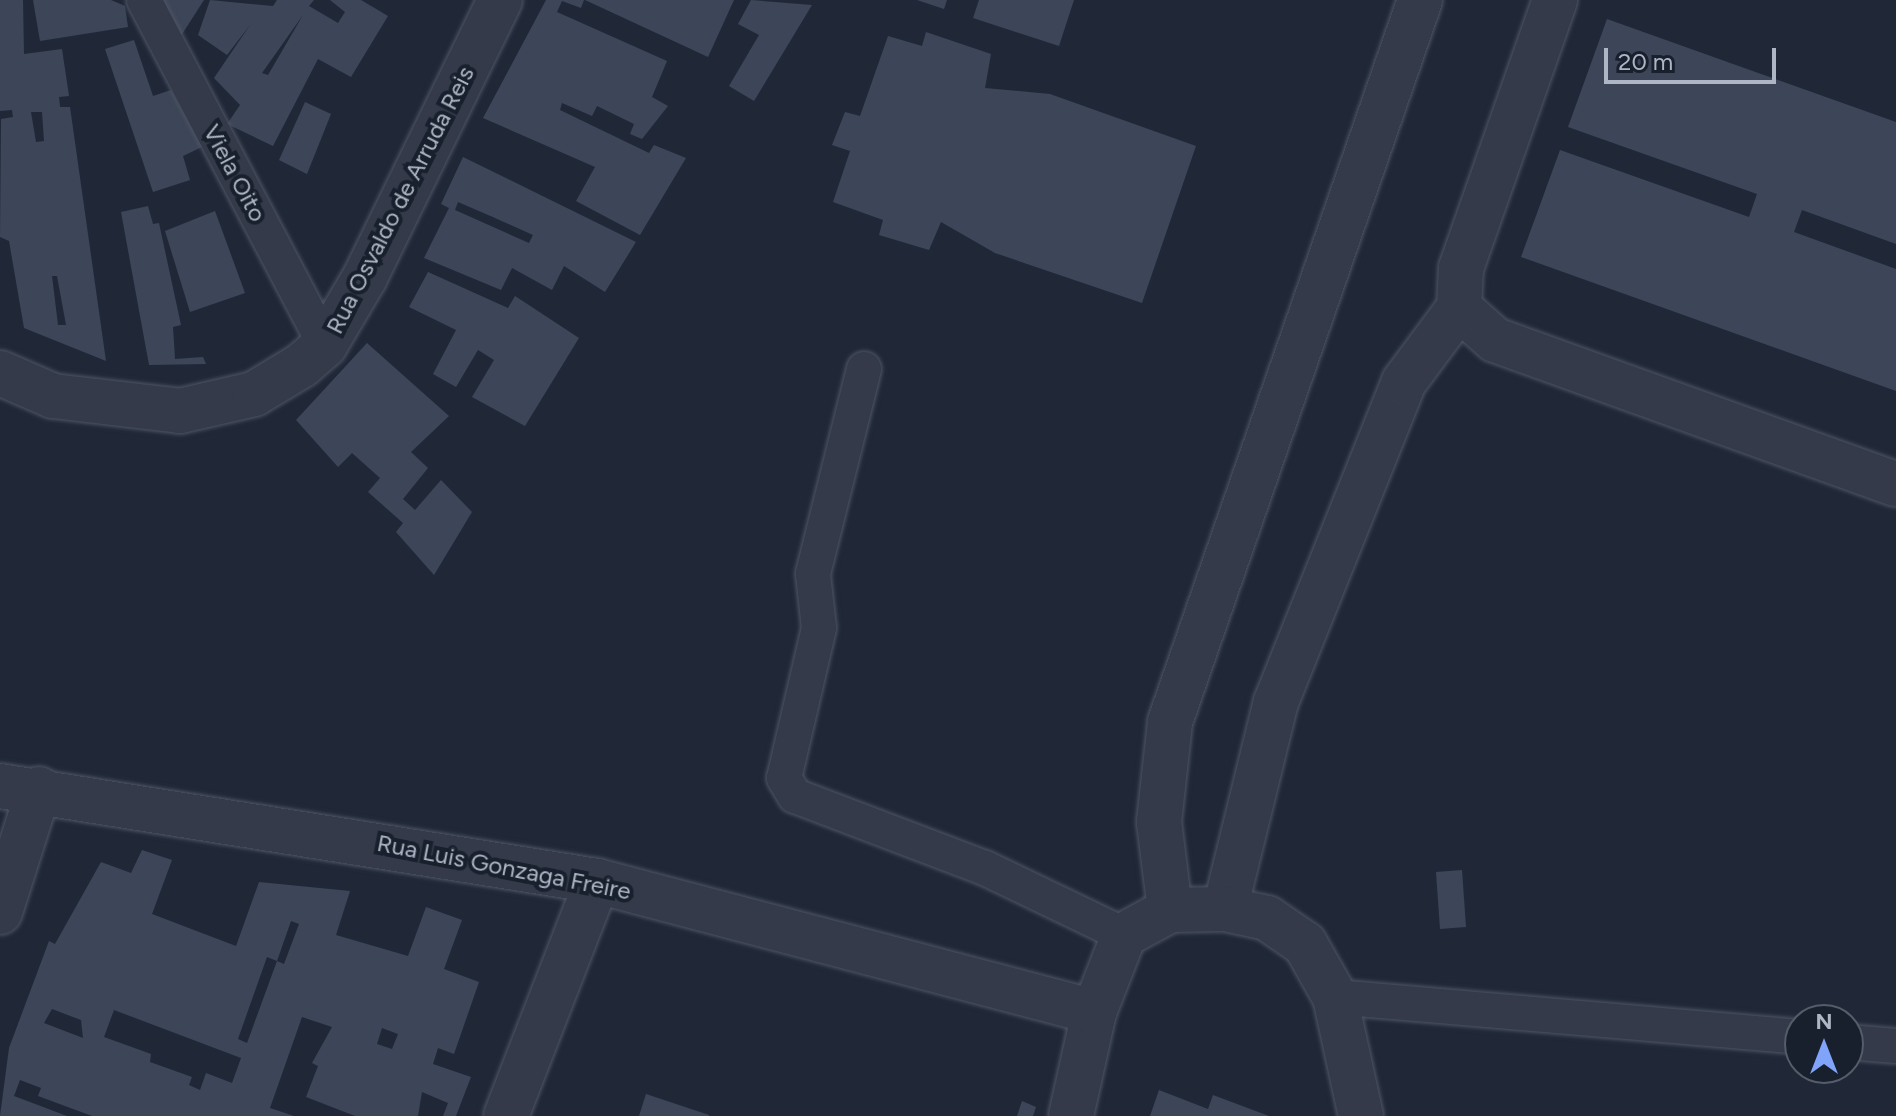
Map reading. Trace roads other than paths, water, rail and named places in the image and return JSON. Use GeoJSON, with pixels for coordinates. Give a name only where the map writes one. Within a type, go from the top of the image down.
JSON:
{"type":"FeatureCollection","features":[{"type":"Feature","properties":{"kind":"street","name":"Rua Osvaldo de Arruda Reis"},"geometry":{"type":"LineString","coordinates":[[0,373],[53,396],[180,411],[277,383],[325,345],[500,0]]}},
{"type":"Feature","properties":{"kind":"street"},"geometry":{"type":"LineString","coordinates":[[1170,910],[1159,822],[1170,722],[1420,0]]}},
{"type":"Feature","properties":{"kind":"street"},"geometry":{"type":"LineString","coordinates":[[1225,909],[1276,702],[1404,382],[1459,308],[1461,268],[1555,0]]}},
{"type":"Feature","properties":{"kind":"street"},"geometry":{"type":"LineString","coordinates":[[1459,308],[1495,340],[1896,484]]}},
{"type":"Feature","properties":{"kind":"street"},"geometry":{"type":"LineString","coordinates":[[0,912],[20,787]]}},
{"type":"Feature","properties":{"kind":"street","name":"Rua Luis Gonzaga Freire"},"geometry":{"type":"LineString","coordinates":[[20,787],[597,881],[1094,1012]]}},
{"type":"Feature","properties":{"kind":"street"},"geometry":{"type":"LineString","coordinates":[[506,1116],[597,881]]}},
{"type":"Feature","properties":{"kind":"street"},"geometry":{"type":"LineString","coordinates":[[1071,1116],[1094,1012],[1124,935],[1170,910],[1225,909],[1267,918],[1305,944],[1335,997],[1361,1116]]}},
{"type":"Feature","properties":{"kind":"lane","name":"Viela Oito"},"geometry":{"type":"LineString","coordinates":[[144,0],[325,345]]}},
{"type":"Feature","properties":{"kind":"lane"},"geometry":{"type":"LineString","coordinates":[[864,369],[813,574],[819,628],[784,778],[795,796],[985,868],[1124,935]]}},
{"type":"Feature","properties":{"kind":"lane"},"geometry":{"type":"LineString","coordinates":[[1335,997],[1784,1036]]}},
{"type":"Feature","properties":{"kind":"lane"},"geometry":{"type":"LineString","coordinates":[[1864,1043],[1896,1046]]}}]}
